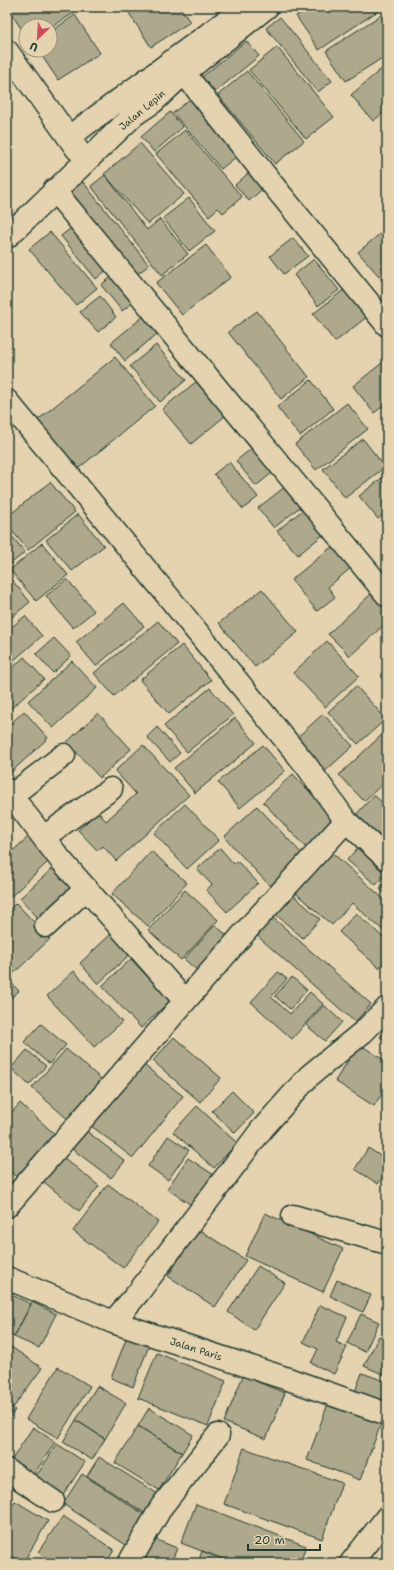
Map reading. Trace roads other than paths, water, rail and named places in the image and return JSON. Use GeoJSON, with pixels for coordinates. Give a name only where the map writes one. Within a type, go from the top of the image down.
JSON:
{"type":"FeatureCollection","features":[{"type":"Feature","properties":{"kind":"street"},"geometry":{"type":"LineString","coordinates":[[69,137],[230,18],[237,7]]}},
{"type":"Feature","properties":{"kind":"street","name":"Jalan Lepin"},"geometry":{"type":"LineString","coordinates":[[7,237],[17,229],[54,190],[134,114],[153,102],[184,73],[267,7]]}},
{"type":"Feature","properties":{"kind":"street"},"geometry":{"type":"LineString","coordinates":[[7,51],[86,161]]}},
{"type":"Feature","properties":{"kind":"street"},"geometry":{"type":"LineString","coordinates":[[184,73],[387,325]]}},
{"type":"Feature","properties":{"kind":"street"},"geometry":{"type":"LineString","coordinates":[[54,190],[387,595]]}},
{"type":"Feature","properties":{"kind":"street"},"geometry":{"type":"LineString","coordinates":[[7,401],[306,765],[346,821],[387,859]]}},
{"type":"Feature","properties":{"kind":"street"},"geometry":{"type":"LineString","coordinates":[[64,755],[9,793],[44,836],[60,859],[185,1000]]}},
{"type":"Feature","properties":{"kind":"street"},"geometry":{"type":"LineString","coordinates":[[44,836],[111,789]]}},
{"type":"Feature","properties":{"kind":"street"},"geometry":{"type":"LineString","coordinates":[[8,1201],[185,1000],[346,821]]}},
{"type":"Feature","properties":{"kind":"street"},"geometry":{"type":"LineString","coordinates":[[46,926],[86,889]]}},
{"type":"Feature","properties":{"kind":"street"},"geometry":{"type":"LineString","coordinates":[[113,1322],[138,1293],[267,1123],[309,1076],[363,1032],[387,1008]]}},
{"type":"Feature","properties":{"kind":"street"},"geometry":{"type":"LineString","coordinates":[[293,1216],[387,1244]]}},
{"type":"Feature","properties":{"kind":"street","name":"Jalan Paris"},"geometry":{"type":"LineString","coordinates":[[7,1278],[113,1322],[387,1414]]}},
{"type":"Feature","properties":{"kind":"street"},"geometry":{"type":"LineString","coordinates":[[129,1563],[162,1506],[218,1435]]}},
{"type":"Feature","properties":{"kind":"street"},"geometry":{"type":"LineString","coordinates":[[7,1470],[53,1501]]}},
{"type":"Feature","properties":{"kind":"street"},"geometry":{"type":"LineString","coordinates":[[351,1563],[387,1517]]}}]}
